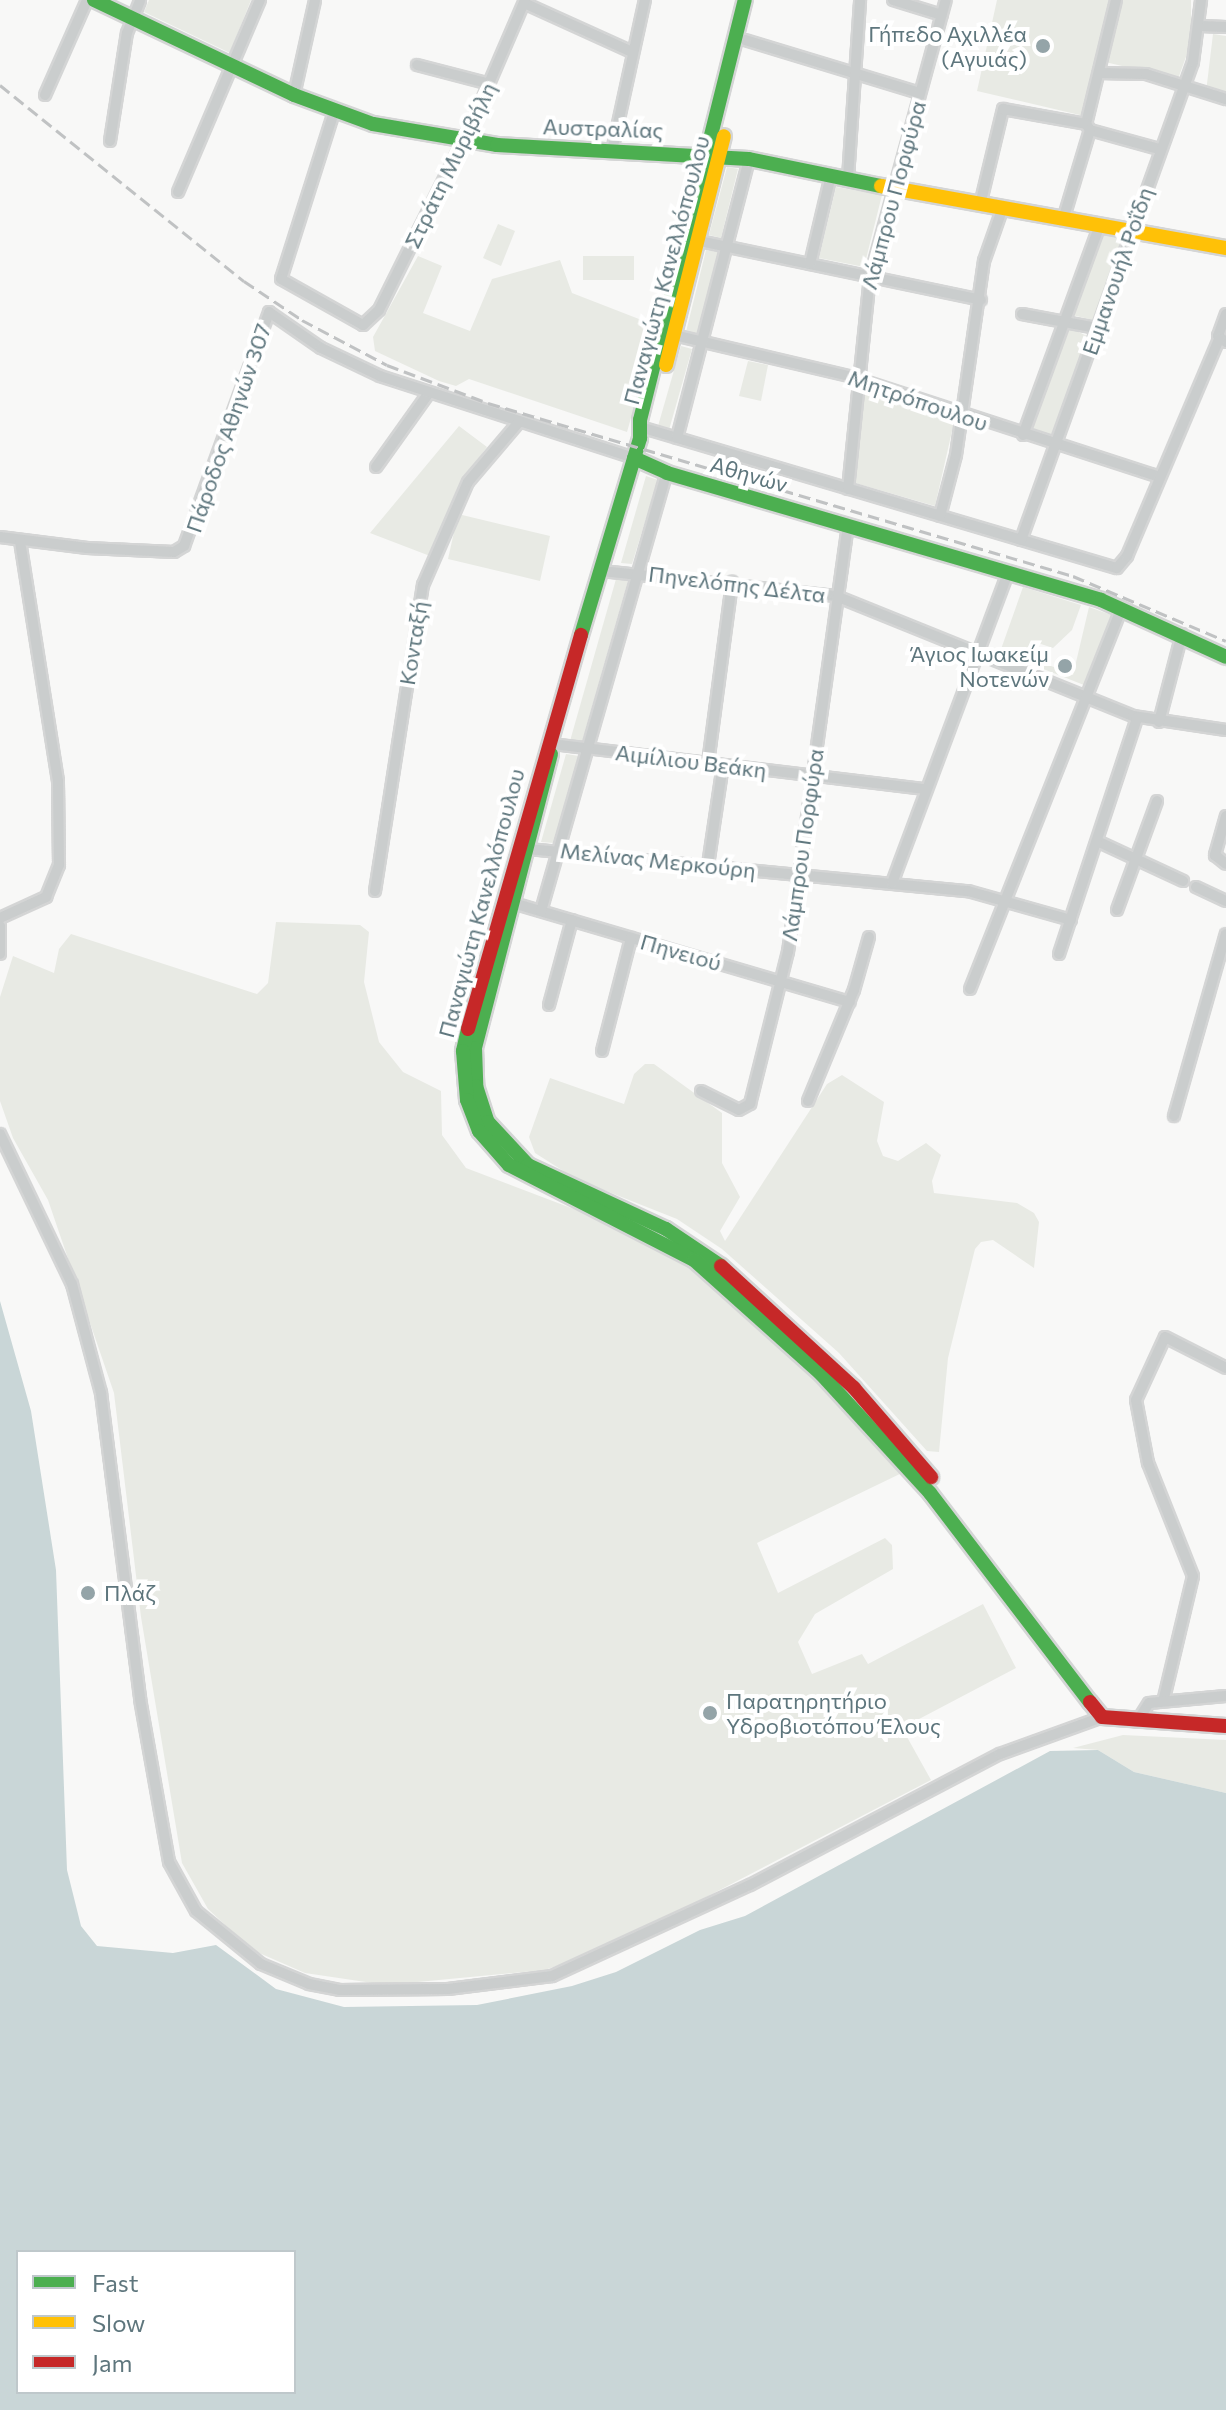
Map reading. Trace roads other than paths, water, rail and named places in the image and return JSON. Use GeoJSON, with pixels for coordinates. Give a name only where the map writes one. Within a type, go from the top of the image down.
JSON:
{"type":"FeatureCollection","features":[{"type":"Feature","properties":{"kind":"main road","name":"Αυστραλίας"},"geometry":{"type":"LineString","coordinates":[[94,0],[233,68],[334,112],[462,141],[715,154],[1002,210],[1226,248]]}},
{"type":"Feature","properties":{"kind":"main road","name":"Παναγιώτη Κανελλόπουλου"},"geometry":{"type":"LineString","coordinates":[[643,433],[699,241],[745,0]]}},
{"type":"Feature","properties":{"kind":"main road","name":"Παναγιώτη Κανελλόπουλου"},"geometry":{"type":"LineString","coordinates":[[643,433],[640,420],[755,0]]}},
{"type":"Feature","properties":{"kind":"main road"},"geometry":{"type":"LineString","coordinates":[[552,744],[643,433]]}},
{"type":"Feature","properties":{"kind":"main road","name":"Αθηνών"},"geometry":{"type":"LineString","coordinates":[[634,458],[667,473],[1122,608],[1226,657]]}},
{"type":"Feature","properties":{"kind":"main road","name":"Παναγιώτη Κανελλόπουλου"},"geometry":{"type":"LineString","coordinates":[[552,744],[550,772],[474,1055],[479,1102],[497,1137],[540,1172],[683,1239],[748,1289],[889,1426],[955,1509],[1010,1594]]}},
{"type":"Feature","properties":{"kind":"main road","name":"Παναγιώτη Κανελλόπουλου"},"geometry":{"type":"LineString","coordinates":[[552,744],[528,801],[464,1043],[465,1093],[479,1131],[522,1174],[662,1240],[725,1284],[873,1428],[1010,1594],[1102,1717]]}},
{"type":"Feature","properties":{"kind":"main road"},"geometry":{"type":"LineString","coordinates":[[1102,1717],[1137,1723],[1226,1726]]}},
{"type":"Feature","properties":{"kind":"street"},"geometry":{"type":"LineString","coordinates":[[45,95],[87,0]]}},
{"type":"Feature","properties":{"kind":"street"},"geometry":{"type":"LineString","coordinates":[[110,141],[132,19],[140,0]]}},
{"type":"Feature","properties":{"kind":"street"},"geometry":{"type":"LineString","coordinates":[[178,192],[260,0]]}},
{"type":"Feature","properties":{"kind":"street"},"geometry":{"type":"LineString","coordinates":[[294,95],[315,0]]}},
{"type":"Feature","properties":{"kind":"street"},"geometry":{"type":"LineString","coordinates":[[612,151],[645,0]]}},
{"type":"Feature","properties":{"kind":"street"},"geometry":{"type":"LineString","coordinates":[[848,178],[860,0]]}},
{"type":"Feature","properties":{"kind":"street"},"geometry":{"type":"LineString","coordinates":[[893,0],[942,15]]}},
{"type":"Feature","properties":{"kind":"street","name":"Λάμπρου Πορφύρα"},"geometry":{"type":"LineString","coordinates":[[848,489],[857,378],[870,277],[892,187],[946,0]]}},
{"type":"Feature","properties":{"kind":"street"},"geometry":{"type":"LineString","coordinates":[[1063,220],[1088,127],[1116,0]]}},
{"type":"Feature","properties":{"kind":"street","name":"Εμμανουήλ Ροΐδη"},"geometry":{"type":"LineString","coordinates":[[1021,540],[1183,88],[1200,26],[1201,0]]}},
{"type":"Feature","properties":{"kind":"street"},"geometry":{"type":"LineString","coordinates":[[525,2],[632,52]]}},
{"type":"Feature","properties":{"kind":"street","name":"Στράτη Μυριβήλη"},"geometry":{"type":"LineString","coordinates":[[334,112],[282,280],[365,325],[379,310],[490,84],[525,2]]}},
{"type":"Feature","properties":{"kind":"street"},"geometry":{"type":"LineString","coordinates":[[1200,26],[1226,27]]}},
{"type":"Feature","properties":{"kind":"street"},"geometry":{"type":"LineString","coordinates":[[745,40],[919,93]]}},
{"type":"Feature","properties":{"kind":"street"},"geometry":{"type":"LineString","coordinates":[[417,65],[490,84]]}},
{"type":"Feature","properties":{"kind":"street"},"geometry":{"type":"LineString","coordinates":[[1099,73],[1136,72],[1226,99]]}},
{"type":"Feature","properties":{"kind":"street"},"geometry":{"type":"LineString","coordinates":[[980,205],[1003,109],[1088,127],[1159,149]]}},
{"type":"Feature","properties":{"kind":"street"},"geometry":{"type":"LineString","coordinates":[[677,438],[749,159]]}},
{"type":"Feature","properties":{"kind":"street"},"geometry":{"type":"LineString","coordinates":[[810,264],[831,175]]}},
{"type":"Feature","properties":{"kind":"street"},"geometry":{"type":"LineString","coordinates":[[940,516],[962,414],[981,300],[984,261],[1002,210]]}},
{"type":"Feature","properties":{"kind":"street"},"geometry":{"type":"LineString","coordinates":[[1023,435],[1100,225]]}},
{"type":"Feature","properties":{"kind":"street"},"geometry":{"type":"LineString","coordinates":[[699,241],[981,300]]}},
{"type":"Feature","properties":{"kind":"street","name":"Αθηνών"},"geometry":{"type":"LineString","coordinates":[[269,312],[344,360],[428,394],[634,458]]}},
{"type":"Feature","properties":{"kind":"street","name":"Πάροδος Αθηνών 307"},"geometry":{"type":"LineString","coordinates":[[0,537],[167,552],[184,546],[269,312]]}},
{"type":"Feature","properties":{"kind":"street"},"geometry":{"type":"LineString","coordinates":[[1022,314],[1097,328]]}},
{"type":"Feature","properties":{"kind":"street"},"geometry":{"type":"LineString","coordinates":[[643,433],[677,438],[1119,568],[1157,476],[1223,340],[1226,314]]}},
{"type":"Feature","properties":{"kind":"street","name":"Μητρόπουλου"},"geometry":{"type":"LineString","coordinates":[[674,335],[857,378],[1023,435],[1157,476]]}},
{"type":"Feature","properties":{"kind":"street"},"geometry":{"type":"LineString","coordinates":[[376,467],[428,394]]}},
{"type":"Feature","properties":{"kind":"street","name":"Κονταξή"},"geometry":{"type":"LineString","coordinates":[[375,891],[423,585],[468,482],[519,422]]}},
{"type":"Feature","properties":{"kind":"street"},"geometry":{"type":"LineString","coordinates":[[541,911],[667,473]]}},
{"type":"Feature","properties":{"kind":"street","name":"Λάμπρου Πορφύρα"},"geometry":{"type":"LineString","coordinates":[[701,1091],[739,1110],[748,1108],[782,982],[848,527]]}},
{"type":"Feature","properties":{"kind":"street"},"geometry":{"type":"LineString","coordinates":[[0,918],[43,900],[54,886],[59,865],[60,800],[20,541]]}},
{"type":"Feature","properties":{"kind":"street","name":"Πηνελόπης Δέλτα"},"geometry":{"type":"LineString","coordinates":[[602,571],[732,582],[839,597],[1137,718],[1226,730]]}},
{"type":"Feature","properties":{"kind":"street"},"geometry":{"type":"LineString","coordinates":[[892,883],[926,789],[982,653],[1008,572]]}},
{"type":"Feature","properties":{"kind":"street"},"geometry":{"type":"LineString","coordinates":[[708,763],[732,582]]}},
{"type":"Feature","properties":{"kind":"street"},"geometry":{"type":"LineString","coordinates":[[970,989],[1122,608]]}},
{"type":"Feature","properties":{"kind":"street"},"geometry":{"type":"LineString","coordinates":[[1159,722],[1182,634]]}},
{"type":"Feature","properties":{"kind":"street"},"geometry":{"type":"LineString","coordinates":[[1059,954],[1137,718]]}},
{"type":"Feature","properties":{"kind":"street","name":"Αιμίλιου Βεάκη"},"geometry":{"type":"LineString","coordinates":[[552,744],[926,789]]}},
{"type":"Feature","properties":{"kind":"street"},"geometry":{"type":"LineString","coordinates":[[708,865],[723,765]]}},
{"type":"Feature","properties":{"kind":"street"},"geometry":{"type":"LineString","coordinates":[[1117,910],[1157,801]]}},
{"type":"Feature","properties":{"kind":"street"},"geometry":{"type":"LineString","coordinates":[[1226,816],[1215,855],[1226,864]]}},
{"type":"Feature","properties":{"kind":"street"},"geometry":{"type":"LineString","coordinates":[[1097,841],[1183,881]]}},
{"type":"Feature","properties":{"kind":"street","name":"Μελίνας Μερκούρη"},"geometry":{"type":"LineString","coordinates":[[528,849],[974,892],[1071,920]]}},
{"type":"Feature","properties":{"kind":"street"},"geometry":{"type":"LineString","coordinates":[[1196,887],[1226,901]]}},
{"type":"Feature","properties":{"kind":"street","name":"Πηνειού"},"geometry":{"type":"LineString","coordinates":[[513,903],[850,1002]]}},
{"type":"Feature","properties":{"kind":"street"},"geometry":{"type":"LineString","coordinates":[[549,1005],[572,920]]}},
{"type":"Feature","properties":{"kind":"street"},"geometry":{"type":"LineString","coordinates":[[0,926],[0,954]]}},
{"type":"Feature","properties":{"kind":"street"},"geometry":{"type":"LineString","coordinates":[[1174,1116],[1226,934]]}},
{"type":"Feature","properties":{"kind":"street"},"geometry":{"type":"LineString","coordinates":[[808,1101],[850,1002],[869,937]]}},
{"type":"Feature","properties":{"kind":"street"},"geometry":{"type":"LineString","coordinates":[[602,1051],[631,938]]}},
{"type":"Feature","properties":{"kind":"street"},"geometry":{"type":"LineString","coordinates":[[0,1134],[72,1284],[104,1405],[140,1699],[169,1862],[196,1911],[261,1964],[292,1978],[339,1990],[437,1989],[552,1976],[725,1898],[1000,1754],[1102,1717]]}},
{"type":"Feature","properties":{"kind":"street"},"geometry":{"type":"LineString","coordinates":[[1164,1698],[1193,1573],[1148,1463],[1136,1400],[1165,1337],[1226,1368]]}},
{"type":"Feature","properties":{"kind":"street"},"geometry":{"type":"LineString","coordinates":[[1137,1723],[1143,1706],[1164,1698],[1226,1696]]}},
{"type":"Feature","properties":{"kind":"railway"},"geometry":{"type":"LineString","coordinates":[[0,85],[244,281],[302,320],[387,365],[488,403],[1073,576],[1226,641]]}},
{"type":"Feature","properties":{"kind":"place","name":"Γήπεδο Αχιλλέα (Αγυιάς)"},"geometry":{"type":"Point","coordinates":[1043,46]}},
{"type":"Feature","properties":{"kind":"place","name":"Άγιος Ιωακείμ Νοτενών"},"geometry":{"type":"Point","coordinates":[1065,666]}},
{"type":"Feature","properties":{"kind":"place","name":"Πλάζ"},"geometry":{"type":"Point","coordinates":[88,1593]}},
{"type":"Feature","properties":{"kind":"place","name":"Παρατηρητήριο Υδροβιοτόπου Έλους"},"geometry":{"type":"Point","coordinates":[710,1713]}}]}
